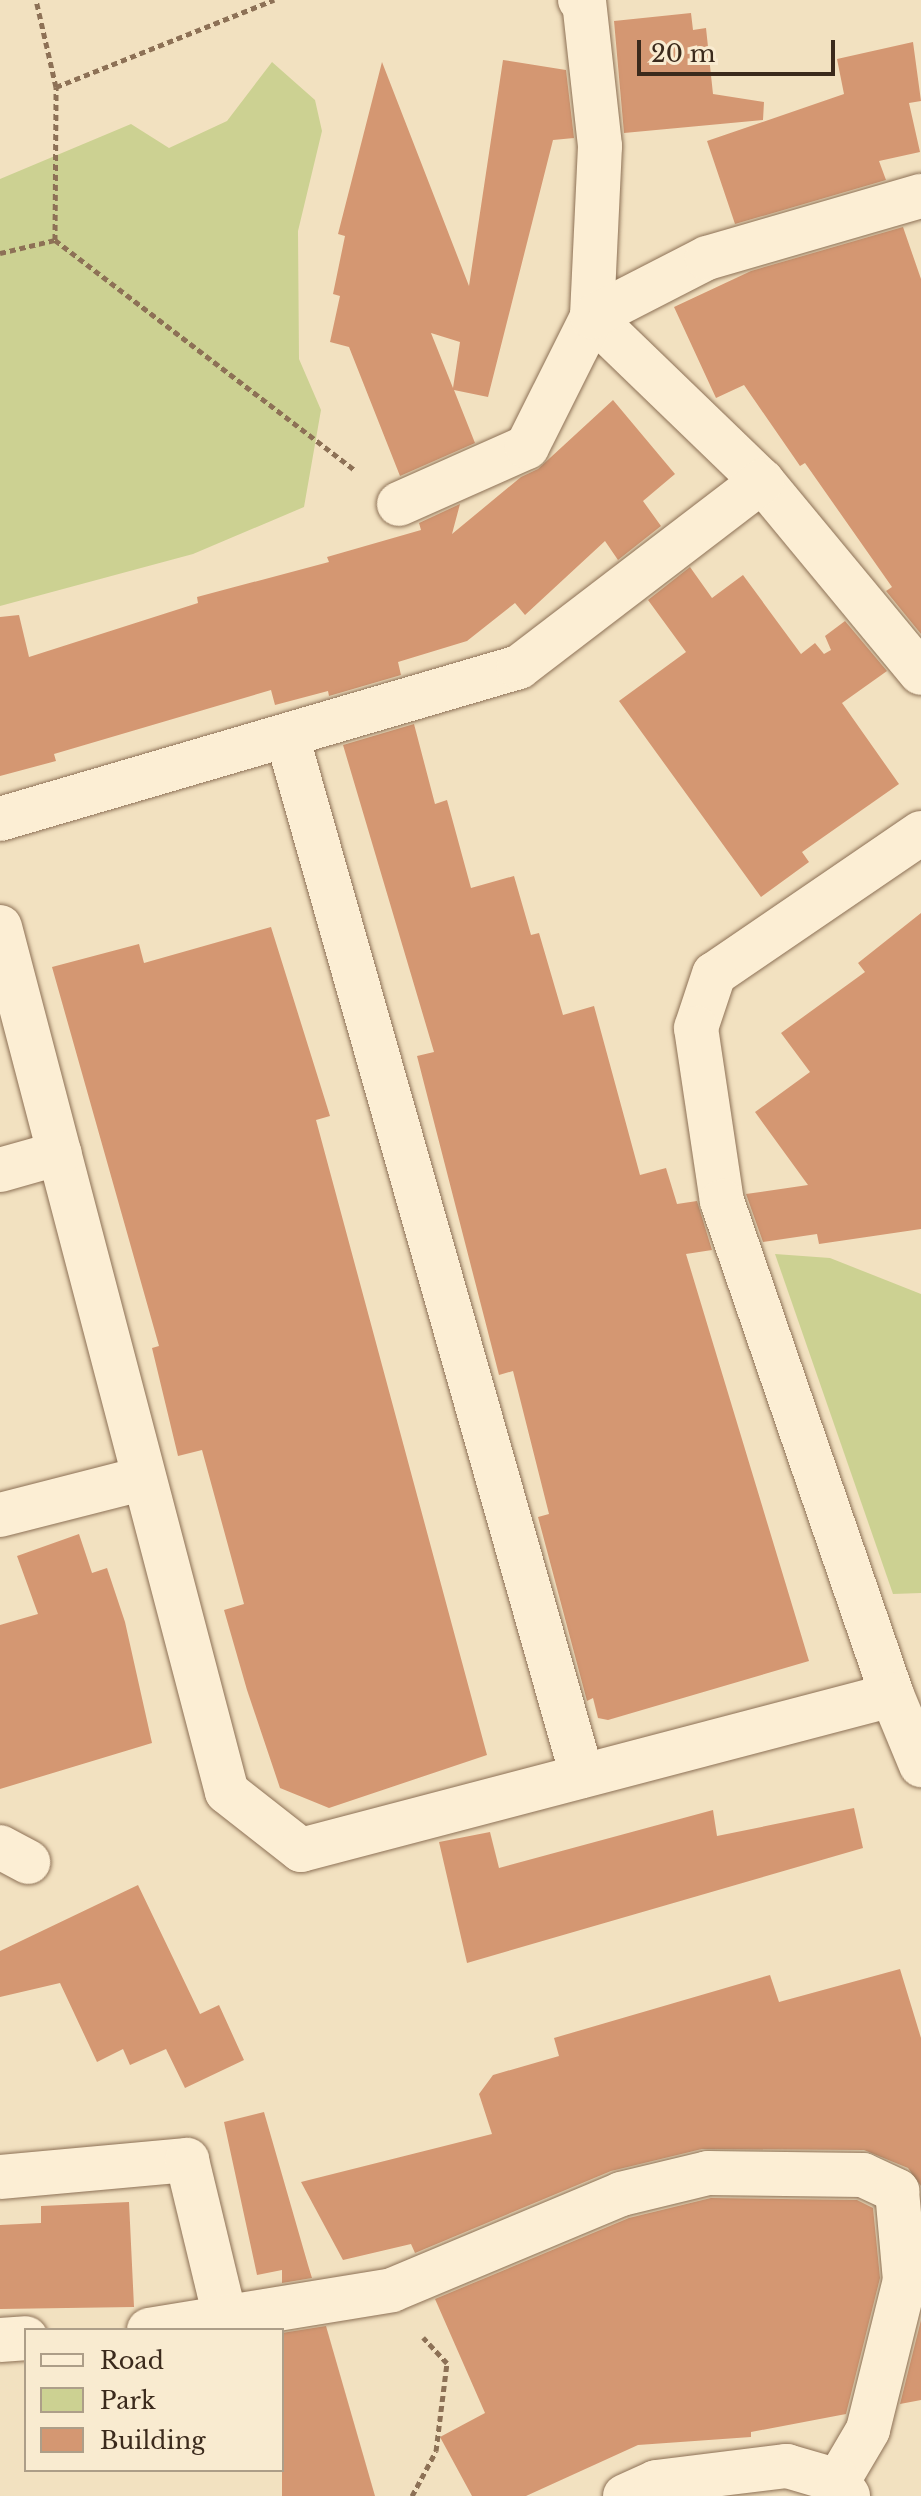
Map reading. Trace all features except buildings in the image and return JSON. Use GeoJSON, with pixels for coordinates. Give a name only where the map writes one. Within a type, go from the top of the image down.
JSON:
{"type":"FeatureCollection","features":[{"type":"Feature","properties":{"kind":"street"},"geometry":{"type":"LineString","coordinates":[[399,504],[527,447],[592,317],[600,146],[584,1],[580,0]]}},
{"type":"Feature","properties":{"kind":"street"},"geometry":{"type":"LineString","coordinates":[[592,317],[707,258],[921,196]]}},
{"type":"Feature","properties":{"kind":"street"},"geometry":{"type":"LineString","coordinates":[[592,317],[762,481],[921,673]]}},
{"type":"Feature","properties":{"kind":"street"},"geometry":{"type":"LineString","coordinates":[[0,819],[519,667],[762,481]]}},
{"type":"Feature","properties":{"kind":"street"},"geometry":{"type":"LineString","coordinates":[[287,736],[582,1776]]}},
{"type":"Feature","properties":{"kind":"street"},"geometry":{"type":"LineString","coordinates":[[921,833],[714,974],[696,1028],[722,1201],[892,1695],[921,1765]]}},
{"type":"Feature","properties":{"kind":"street"},"geometry":{"type":"LineString","coordinates":[[0,927],[141,1479],[227,1792],[301,1850],[892,1695]]}},
{"type":"Feature","properties":{"kind":"street"},"geometry":{"type":"LineString","coordinates":[[0,1170],[60,1153]]}},
{"type":"Feature","properties":{"kind":"street"},"geometry":{"type":"LineString","coordinates":[[0,1515],[141,1479]]}},
{"type":"Feature","properties":{"kind":"street"},"geometry":{"type":"LineString","coordinates":[[0,2177],[187,2160],[225,2317]]}},
{"type":"Feature","properties":{"kind":"street"},"geometry":{"type":"LineString","coordinates":[[161,2328],[392,2290],[621,2194],[708,2173],[863,2175],[897,2191],[905,2280],[868,2430],[843,2489],[787,2466],[656,2482],[625,2496]]}},
{"type":"Feature","properties":{"kind":"street"},"geometry":{"type":"LineString","coordinates":[[0,2340],[24,2338]]}},
{"type":"Feature","properties":{"kind":"path"},"geometry":{"type":"LineString","coordinates":[[36,0],[56,87],[55,240]]}},
{"type":"Feature","properties":{"kind":"path"},"geometry":{"type":"LineString","coordinates":[[56,87],[274,0]]}},
{"type":"Feature","properties":{"kind":"path"},"geometry":{"type":"LineString","coordinates":[[0,253],[55,240]]}},
{"type":"Feature","properties":{"kind":"path"},"geometry":{"type":"LineString","coordinates":[[55,240],[399,504]]}},
{"type":"Feature","properties":{"kind":"path"},"geometry":{"type":"LineString","coordinates":[[392,2290],[410,2324],[447,2363],[436,2451],[412,2496]]}},
{"type":"Feature","properties":{"kind":"green space"},"geometry":{"type":"Polygon","coordinates":[[[272,62],[315,100],[322,131],[298,231],[299,359],[321,410],[304,507],[193,554],[0,606],[0,179],[131,124],[169,148],[227,121],[272,62]]]}},
{"type":"Feature","properties":{"kind":"green space"},"geometry":{"type":"Polygon","coordinates":[[[775,1254],[830,1258],[921,1294],[921,1593],[893,1594],[775,1254]]]}}]}
